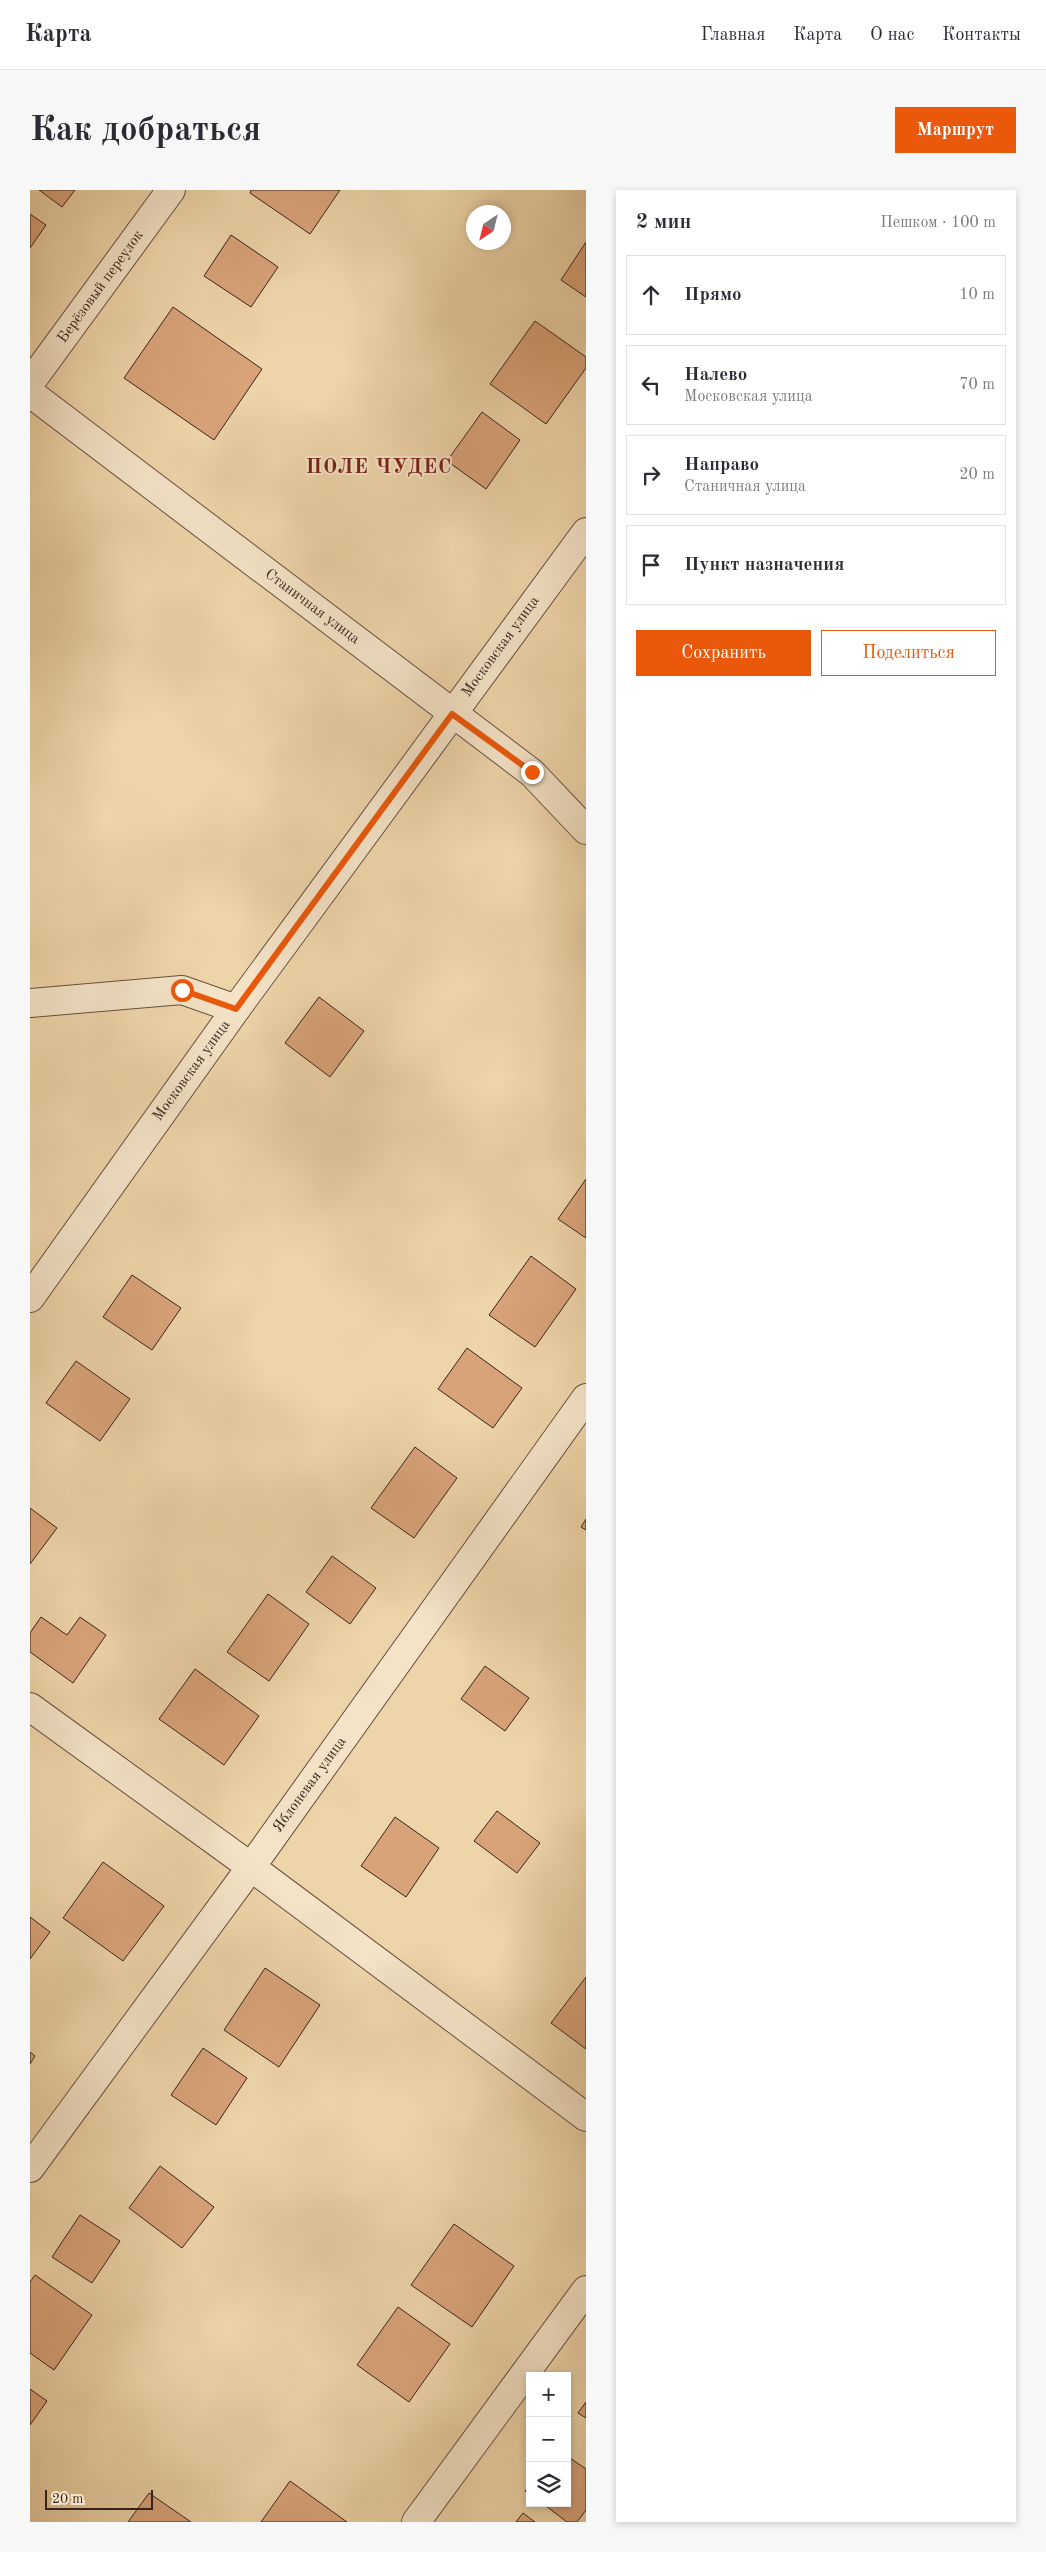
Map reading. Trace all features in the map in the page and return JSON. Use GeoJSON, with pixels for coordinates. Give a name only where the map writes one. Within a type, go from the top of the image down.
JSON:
{"type":"FeatureCollection","features":[{"type":"Feature","properties":{"kind":"street","name":"Берёзовый переулок"},"geometry":{"type":"LineString","coordinates":[[30,384],[171,190]]}},
{"type":"Feature","properties":{"kind":"street","name":"Станичная улица"},"geometry":{"type":"LineString","coordinates":[[30,393],[452,714],[532,772],[586,830]]}},
{"type":"Feature","properties":{"kind":"street","name":"Московская улица"},"geometry":{"type":"LineString","coordinates":[[30,1298],[236,1009],[586,532]]}},
{"type":"Feature","properties":{"kind":"street"},"geometry":{"type":"LineString","coordinates":[[30,1003],[182,990],[236,1009]]}},
{"type":"Feature","properties":{"kind":"street","name":"Яблоневая улица"},"geometry":{"type":"LineString","coordinates":[[30,2168],[251,1867],[586,1398]]}},
{"type":"Feature","properties":{"kind":"street"},"geometry":{"type":"LineString","coordinates":[[30,1707],[251,1867],[586,2117]]}},
{"type":"Feature","properties":{"kind":"street"},"geometry":{"type":"LineString","coordinates":[[416,2522],[586,2290]]}},
{"type":"Feature","properties":{"kind":"building"},"geometry":{"type":"Polygon","coordinates":[[[39,190],[75,190],[62,207],[39,190]]]}},
{"type":"Feature","properties":{"kind":"building"},"geometry":{"type":"Polygon","coordinates":[[[251,190],[340,190],[310,234],[250,193],[251,190]]]}},
{"type":"Feature","properties":{"kind":"building"},"geometry":{"type":"Polygon","coordinates":[[[30,214],[46,225],[30,248],[30,214]]]}},
{"type":"Feature","properties":{"kind":"building"},"geometry":{"type":"Polygon","coordinates":[[[231,235],[278,267],[251,307],[204,276],[231,235]]]}},
{"type":"Feature","properties":{"kind":"building"},"geometry":{"type":"Polygon","coordinates":[[[586,242],[586,297],[561,280],[586,242]]]}},
{"type":"Feature","properties":{"kind":"building"},"geometry":{"type":"Polygon","coordinates":[[[173,307],[262,369],[214,440],[124,378],[173,307]]]}},
{"type":"Feature","properties":{"kind":"building"},"geometry":{"type":"Polygon","coordinates":[[[535,321],[586,357],[586,368],[546,424],[490,384],[535,321]]]}},
{"type":"Feature","properties":{"kind":"building"},"geometry":{"type":"Polygon","coordinates":[[[482,412],[520,440],[486,489],[447,461],[482,412]]]}},
{"type":"Feature","properties":{"kind":"building"},"geometry":{"type":"Polygon","coordinates":[[[319,997],[364,1031],[330,1077],[285,1043],[319,997]]]}},
{"type":"Feature","properties":{"kind":"building"},"geometry":{"type":"Polygon","coordinates":[[[586,1179],[586,1238],[558,1219],[586,1179]]]}},
{"type":"Feature","properties":{"kind":"building"},"geometry":{"type":"Polygon","coordinates":[[[531,1256],[576,1289],[535,1347],[489,1315],[531,1256]]]}},
{"type":"Feature","properties":{"kind":"building"},"geometry":{"type":"Polygon","coordinates":[[[132,1275],[181,1308],[152,1350],[103,1317],[132,1275]]]}},
{"type":"Feature","properties":{"kind":"building"},"geometry":{"type":"Polygon","coordinates":[[[467,1348],[522,1388],[493,1428],[438,1389],[467,1348]]]}},
{"type":"Feature","properties":{"kind":"building"},"geometry":{"type":"Polygon","coordinates":[[[76,1361],[130,1399],[100,1441],[46,1403],[76,1361]]]}},
{"type":"Feature","properties":{"kind":"building"},"geometry":{"type":"Polygon","coordinates":[[[415,1447],[457,1478],[414,1538],[371,1508],[415,1447]]]}},
{"type":"Feature","properties":{"kind":"building"},"geometry":{"type":"Polygon","coordinates":[[[30,1508],[57,1528],[30,1564],[30,1508]]]}},
{"type":"Feature","properties":{"kind":"building"},"geometry":{"type":"Polygon","coordinates":[[[586,1519],[586,1530],[581,1527],[586,1519]]]}},
{"type":"Feature","properties":{"kind":"building"},"geometry":{"type":"Polygon","coordinates":[[[332,1556],[376,1588],[350,1624],[306,1592],[332,1556]]]}},
{"type":"Feature","properties":{"kind":"building"},"geometry":{"type":"Polygon","coordinates":[[[268,1594],[309,1624],[269,1681],[227,1652],[268,1594]]]}},
{"type":"Feature","properties":{"kind":"building"},"geometry":{"type":"Polygon","coordinates":[[[41,1617],[67,1635],[80,1617],[106,1635],[73,1683],[30,1652],[30,1633],[41,1617]]]}},
{"type":"Feature","properties":{"kind":"building"},"geometry":{"type":"Polygon","coordinates":[[[485,1666],[529,1698],[505,1731],[461,1699],[485,1666]]]}},
{"type":"Feature","properties":{"kind":"building"},"geometry":{"type":"Polygon","coordinates":[[[195,1669],[259,1716],[224,1765],[159,1719],[195,1669]]]}},
{"type":"Feature","properties":{"kind":"building"},"geometry":{"type":"Polygon","coordinates":[[[497,1811],[540,1843],[517,1873],[474,1841],[497,1811]]]}},
{"type":"Feature","properties":{"kind":"building"},"geometry":{"type":"Polygon","coordinates":[[[395,1817],[439,1848],[406,1897],[361,1866],[395,1817]]]}},
{"type":"Feature","properties":{"kind":"building"},"geometry":{"type":"Polygon","coordinates":[[[103,1862],[164,1906],[123,1961],[63,1918],[103,1862]]]}},
{"type":"Feature","properties":{"kind":"building"},"geometry":{"type":"Polygon","coordinates":[[[30,1917],[50,1932],[30,1959],[30,1917]]]}},
{"type":"Feature","properties":{"kind":"building"},"geometry":{"type":"Polygon","coordinates":[[[265,1968],[320,2005],[279,2067],[224,2030],[265,1968]]]}},
{"type":"Feature","properties":{"kind":"building"},"geometry":{"type":"Polygon","coordinates":[[[586,1977],[586,2049],[551,2023],[586,1977]]]}},
{"type":"Feature","properties":{"kind":"building"},"geometry":{"type":"Polygon","coordinates":[[[203,2048],[247,2078],[216,2125],[171,2095],[203,2048]]]}},
{"type":"Feature","properties":{"kind":"building"},"geometry":{"type":"Polygon","coordinates":[[[30,2052],[35,2056],[30,2064],[30,2052]]]}},
{"type":"Feature","properties":{"kind":"building"},"geometry":{"type":"Polygon","coordinates":[[[160,2166],[214,2207],[182,2248],[129,2208],[160,2166]]]}},
{"type":"Feature","properties":{"kind":"building"},"geometry":{"type":"Polygon","coordinates":[[[80,2215],[120,2241],[92,2283],[52,2257],[80,2215]]]}},
{"type":"Feature","properties":{"kind":"building"},"geometry":{"type":"Polygon","coordinates":[[[454,2224],[514,2266],[472,2327],[411,2285],[454,2224]]]}},
{"type":"Feature","properties":{"kind":"building"},"geometry":{"type":"Polygon","coordinates":[[[35,2275],[92,2315],[54,2370],[30,2353],[30,2282],[35,2275]]]}},
{"type":"Feature","properties":{"kind":"building"},"geometry":{"type":"Polygon","coordinates":[[[398,2307],[450,2344],[409,2402],[357,2365],[398,2307]]]}},
{"type":"Feature","properties":{"kind":"building"},"geometry":{"type":"Polygon","coordinates":[[[30,2389],[47,2401],[30,2425],[30,2389]]]}},
{"type":"Feature","properties":{"kind":"building"},"geometry":{"type":"Polygon","coordinates":[[[586,2402],[586,2418],[578,2413],[586,2402]]]}},
{"type":"Feature","properties":{"kind":"building"},"geometry":{"type":"Polygon","coordinates":[[[571,2459],[586,2469],[586,2510],[577,2522],[567,2522],[547,2507],[571,2507],[571,2459]]]}},
{"type":"Feature","properties":{"kind":"building"},"geometry":{"type":"Polygon","coordinates":[[[290,2481],[347,2522],[261,2522],[290,2481]]]}},
{"type":"Feature","properties":{"kind":"building"},"geometry":{"type":"Polygon","coordinates":[[[149,2493],[191,2522],[128,2522],[149,2493]]]}},
{"type":"Feature","properties":{"kind":"building"},"geometry":{"type":"Polygon","coordinates":[[[523,2513],[535,2522],[516,2522],[523,2513]]]}},
{"type":"Feature","properties":{"kind":"district","name":"ПОЛЕ ЧУДЕС"},"geometry":{"type":"Point","coordinates":[379,468]}},
{"type":"Feature","properties":{"kind":"route"},"geometry":{"type":"LineString","coordinates":[[182,990],[236,1009],[452,714],[532,772]]}}]}
